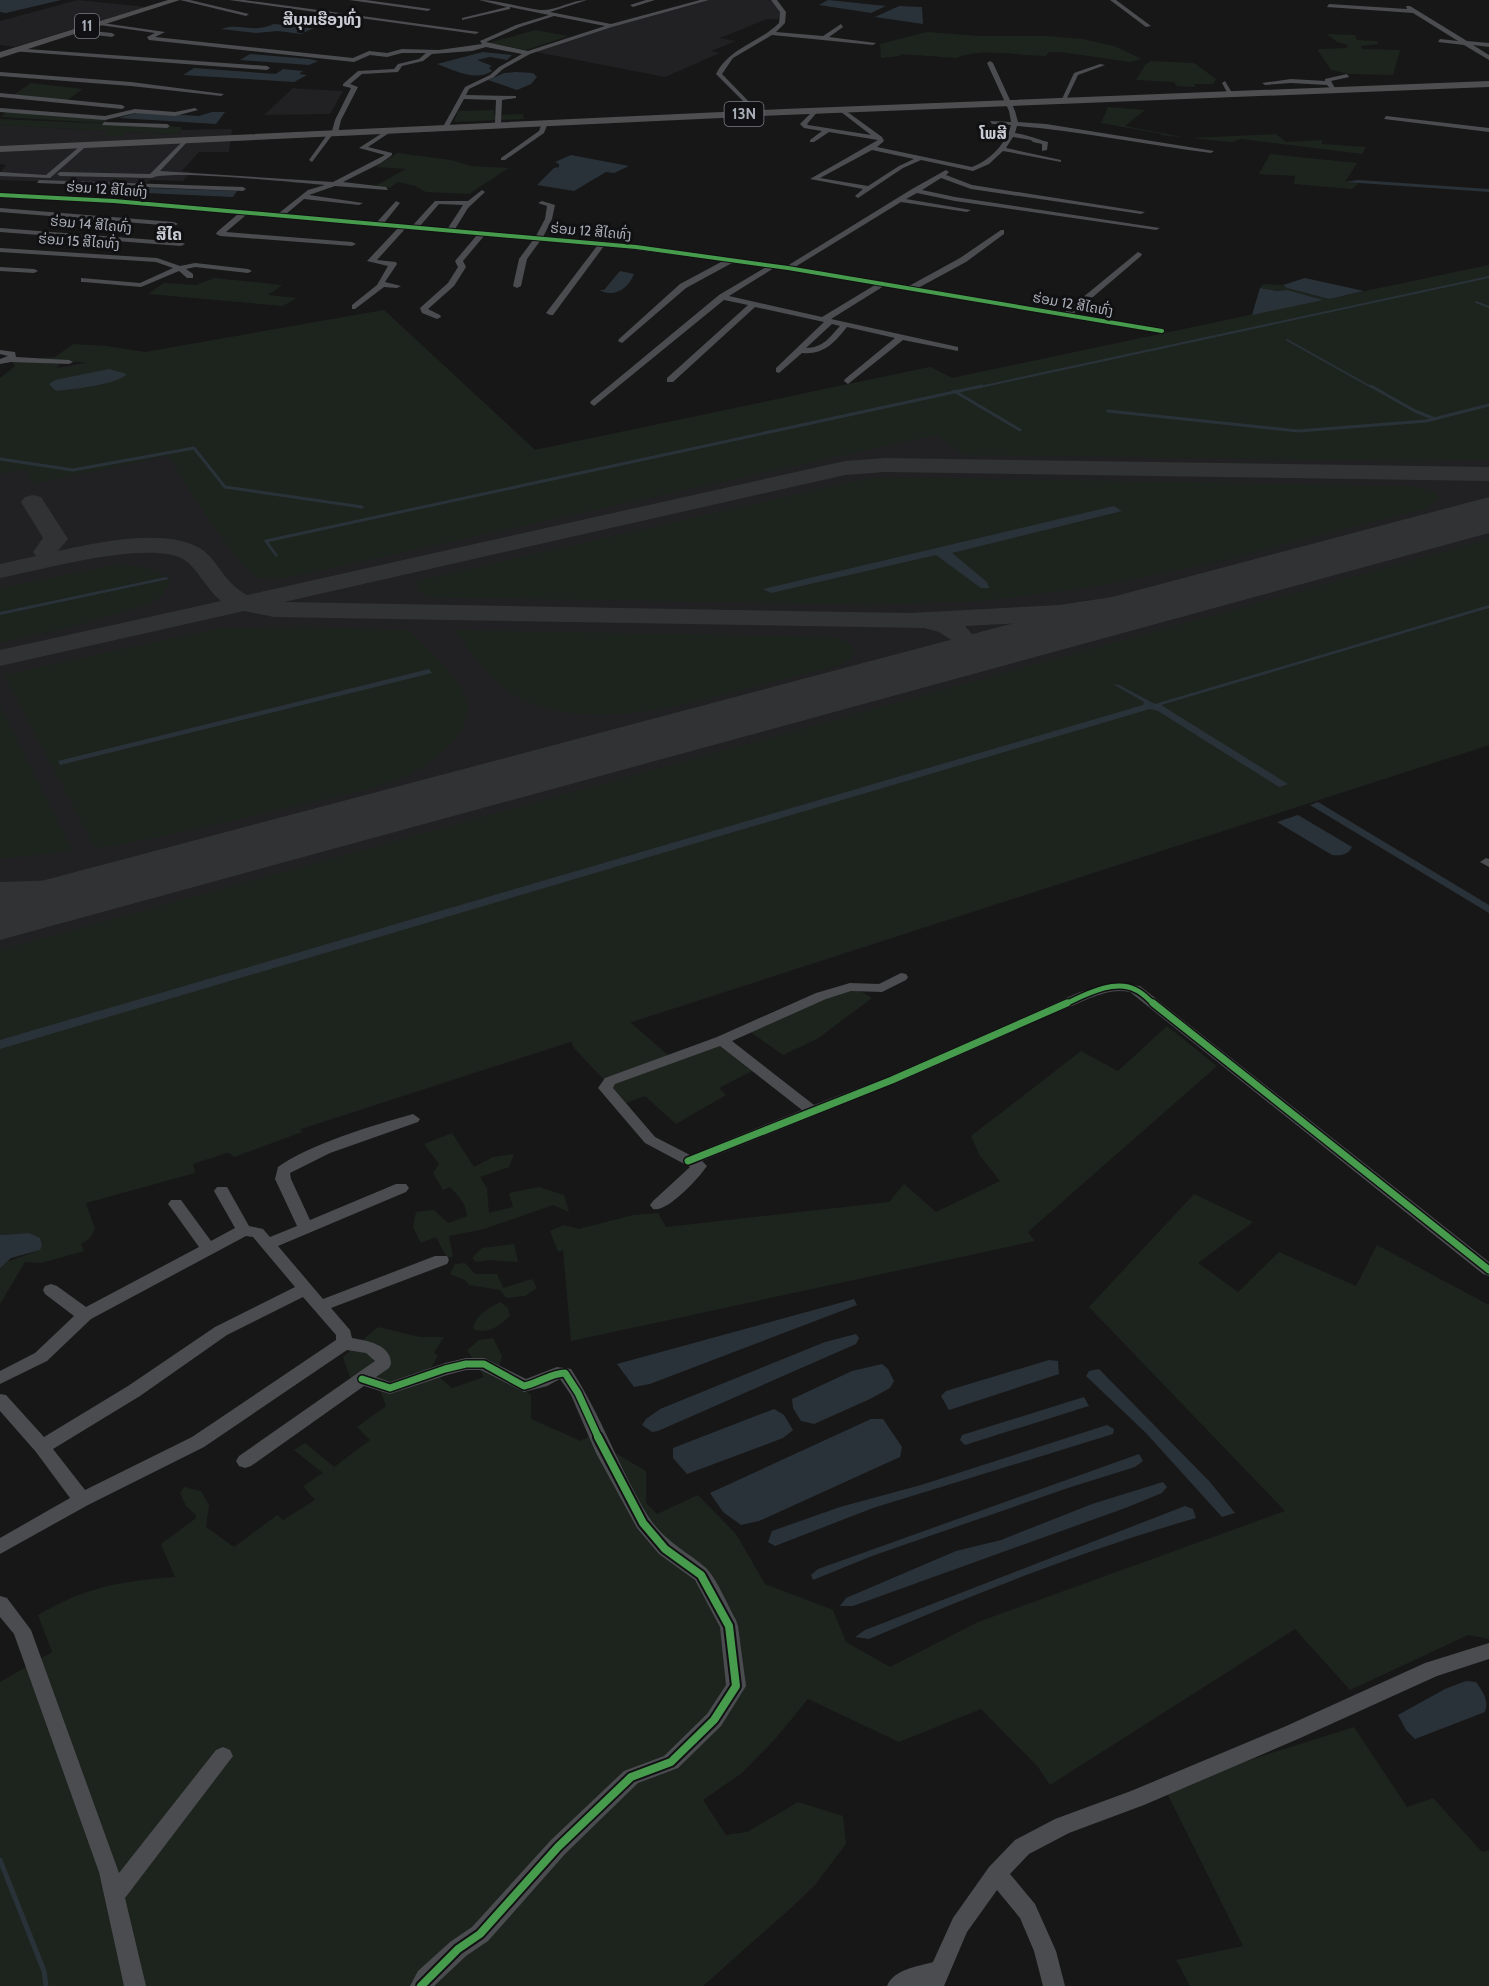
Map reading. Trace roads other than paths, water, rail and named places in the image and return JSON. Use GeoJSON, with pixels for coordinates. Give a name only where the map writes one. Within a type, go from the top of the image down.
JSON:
{"type":"FeatureCollection","features":[{"type":"Feature","properties":{"kind":"highway","name":"11"},"geometry":{"type":"LineString","coordinates":[[0,55],[176,0]]}},
{"type":"Feature","properties":{"kind":"highway","name":"13N"},"geometry":{"type":"LineString","coordinates":[[1007,102],[1227,88],[1489,83]]}},
{"type":"Feature","properties":{"kind":"highway","name":"13N"},"geometry":{"type":"LineString","coordinates":[[0,147],[186,140],[447,125],[1489,83]]}},
{"type":"Feature","properties":{"kind":"highway","name":"13N"},"geometry":{"type":"LineString","coordinates":[[86,144],[964,103]]}},
{"type":"Feature","properties":{"kind":"street"},"geometry":{"type":"LineString","coordinates":[[183,0],[246,14]]}},
{"type":"Feature","properties":{"kind":"street"},"geometry":{"type":"LineString","coordinates":[[232,0],[476,32]]}},
{"type":"Feature","properties":{"kind":"street"},"geometry":{"type":"LineString","coordinates":[[352,0],[429,9],[393,21]]}},
{"type":"Feature","properties":{"kind":"street"},"geometry":{"type":"LineString","coordinates":[[482,0],[610,26]]}},
{"type":"Feature","properties":{"kind":"street"},"geometry":{"type":"LineString","coordinates":[[542,12],[584,0]]}},
{"type":"Feature","properties":{"kind":"street"},"geometry":{"type":"LineString","coordinates":[[633,5],[652,0]]}},
{"type":"Feature","properties":{"kind":"street"},"geometry":{"type":"LineString","coordinates":[[447,125],[467,88],[492,76],[501,68],[528,53],[610,26],[706,0]]}},
{"type":"Feature","properties":{"kind":"street"},"geometry":{"type":"LineString","coordinates":[[756,112],[719,74],[722,67],[735,53],[779,27],[784,17],[780,7],[773,0]]}},
{"type":"Feature","properties":{"kind":"street"},"geometry":{"type":"LineString","coordinates":[[1113,0],[1148,26]]}},
{"type":"Feature","properties":{"kind":"street"},"geometry":{"type":"LineString","coordinates":[[499,3],[464,15],[516,7]]}},
{"type":"Feature","properties":{"kind":"street"},"geometry":{"type":"LineString","coordinates":[[1329,6],[1415,11]]}},
{"type":"Feature","properties":{"kind":"street"},"geometry":{"type":"LineString","coordinates":[[1408,7],[1489,58]]}},
{"type":"Feature","properties":{"kind":"street"},"geometry":{"type":"LineString","coordinates":[[486,45],[482,42],[518,26],[555,15]]}},
{"type":"Feature","properties":{"kind":"street"},"geometry":{"type":"LineString","coordinates":[[96,24],[290,45]]}},
{"type":"Feature","properties":{"kind":"street"},"geometry":{"type":"LineString","coordinates":[[824,38],[841,26]]}},
{"type":"Feature","properties":{"kind":"street"},"geometry":{"type":"LineString","coordinates":[[73,31],[112,35]]}},
{"type":"Feature","properties":{"kind":"street"},"geometry":{"type":"LineString","coordinates":[[801,36],[809,31]]}},
{"type":"Feature","properties":{"kind":"street"},"geometry":{"type":"LineString","coordinates":[[161,32],[149,38],[351,59],[369,53],[387,55],[395,51],[430,53],[472,50],[486,45],[528,53]]}},
{"type":"Feature","properties":{"kind":"street"},"geometry":{"type":"LineString","coordinates":[[1450,33],[1469,35]]}},
{"type":"Feature","properties":{"kind":"street"},"geometry":{"type":"LineString","coordinates":[[769,34],[873,43]]}},
{"type":"Feature","properties":{"kind":"street"},"geometry":{"type":"LineString","coordinates":[[1440,41],[1489,45]]}},
{"type":"Feature","properties":{"kind":"street"},"geometry":{"type":"LineString","coordinates":[[13,50],[182,60],[267,68]]}},
{"type":"Feature","properties":{"kind":"street"},"geometry":{"type":"LineString","coordinates":[[312,160],[333,132],[355,87],[345,85],[360,72],[396,71],[400,65],[421,60],[430,53]]}},
{"type":"Feature","properties":{"kind":"street"},"geometry":{"type":"LineString","coordinates":[[182,60],[193,55]]}},
{"type":"Feature","properties":{"kind":"street"},"geometry":{"type":"LineString","coordinates":[[351,59],[349,63],[360,72]]}},
{"type":"Feature","properties":{"kind":"street"},"geometry":{"type":"LineString","coordinates":[[990,63],[1015,123],[1012,135],[1005,142],[1004,149]]}},
{"type":"Feature","properties":{"kind":"street"},"geometry":{"type":"LineString","coordinates":[[1064,99],[1076,74],[1101,65]]}},
{"type":"Feature","properties":{"kind":"street"},"geometry":{"type":"LineString","coordinates":[[0,74],[221,94]]}},
{"type":"Feature","properties":{"kind":"street"},"geometry":{"type":"LineString","coordinates":[[1330,86],[1327,80],[1347,75]]}},
{"type":"Feature","properties":{"kind":"street"},"geometry":{"type":"LineString","coordinates":[[1265,83],[1284,81],[1330,86]]}},
{"type":"Feature","properties":{"kind":"street"},"geometry":{"type":"LineString","coordinates":[[0,95],[122,107]]}},
{"type":"Feature","properties":{"kind":"street"},"geometry":{"type":"LineString","coordinates":[[462,97],[513,97]]}},
{"type":"Feature","properties":{"kind":"street"},"geometry":{"type":"LineString","coordinates":[[498,123],[497,110],[500,98]]}},
{"type":"Feature","properties":{"kind":"street"},"geometry":{"type":"LineString","coordinates":[[0,110],[114,117],[135,111],[175,114],[195,110]]}},
{"type":"Feature","properties":{"kind":"street"},"geometry":{"type":"LineString","coordinates":[[816,110],[803,124],[806,127],[880,138]]}},
{"type":"Feature","properties":{"kind":"street"},"geometry":{"type":"LineString","coordinates":[[840,110],[880,138]]}},
{"type":"Feature","properties":{"kind":"street"},"geometry":{"type":"LineString","coordinates":[[0,118],[167,126]]}},
{"type":"Feature","properties":{"kind":"street"},"geometry":{"type":"LineString","coordinates":[[1386,118],[1489,130]]}},
{"type":"Feature","properties":{"kind":"street"},"geometry":{"type":"LineString","coordinates":[[992,122],[1046,126],[1211,151]]}},
{"type":"Feature","properties":{"kind":"street"},"geometry":{"type":"LineString","coordinates":[[503,159],[542,132],[545,123]]}},
{"type":"Feature","properties":{"kind":"street"},"geometry":{"type":"LineString","coordinates":[[281,215],[314,189],[327,188],[389,155],[362,147],[390,130]]}},
{"type":"Feature","properties":{"kind":"street"},"geometry":{"type":"LineString","coordinates":[[812,141],[827,131]]}},
{"type":"Feature","properties":{"kind":"street"},"geometry":{"type":"LineString","coordinates":[[1066,138],[1072,131]]}},
{"type":"Feature","properties":{"kind":"street"},"geometry":{"type":"LineString","coordinates":[[1012,135],[1033,138],[1046,143],[1044,150]]}},
{"type":"Feature","properties":{"kind":"street"},"geometry":{"type":"LineString","coordinates":[[869,188],[812,178],[871,148],[881,141],[880,138]]}},
{"type":"Feature","properties":{"kind":"street"},"geometry":{"type":"LineString","coordinates":[[156,173],[186,140]]}},
{"type":"Feature","properties":{"kind":"street"},"geometry":{"type":"LineString","coordinates":[[0,202],[50,175],[86,144]]}},
{"type":"Feature","properties":{"kind":"street"},"geometry":{"type":"LineString","coordinates":[[871,148],[955,166],[977,168],[1004,149],[1059,160]]}},
{"type":"Feature","properties":{"kind":"street"},"geometry":{"type":"LineString","coordinates":[[858,196],[901,167],[921,158]]}},
{"type":"Feature","properties":{"kind":"street"},"geometry":{"type":"LineString","coordinates":[[788,268],[955,166]]}},
{"type":"Feature","properties":{"kind":"street"},"geometry":{"type":"LineString","coordinates":[[0,174],[149,176],[156,173],[221,174],[386,189]]}},
{"type":"Feature","properties":{"kind":"street"},"geometry":{"type":"LineString","coordinates":[[941,174],[1113,202]]}},
{"type":"Feature","properties":{"kind":"street"},"geometry":{"type":"LineString","coordinates":[[941,174],[971,187],[1141,212]]}},
{"type":"Feature","properties":{"kind":"street"},"geometry":{"type":"LineString","coordinates":[[0,181],[243,189]]}},
{"type":"Feature","properties":{"kind":"street"},"geometry":{"type":"LineString","coordinates":[[927,183],[955,191],[1036,202]]}},
{"type":"Feature","properties":{"kind":"street"},"geometry":{"type":"LineString","coordinates":[[914,190],[955,199],[1156,228]]}},
{"type":"Feature","properties":{"kind":"street"},"geometry":{"type":"LineString","coordinates":[[451,230],[468,203],[482,192]]}},
{"type":"Feature","properties":{"kind":"street","name":"ຮ່ອມ 12 ສີໄຄທົ່ງ"},"geometry":{"type":"LineString","coordinates":[[0,195],[114,201],[602,244],[788,268],[1162,331]]}},
{"type":"Feature","properties":{"kind":"street"},"geometry":{"type":"LineString","coordinates":[[304,197],[359,203]]}},
{"type":"Feature","properties":{"kind":"street"},"geometry":{"type":"LineString","coordinates":[[898,200],[981,212]]}},
{"type":"Feature","properties":{"kind":"street"},"geometry":{"type":"LineString","coordinates":[[416,227],[437,202],[468,203]]}},
{"type":"Feature","properties":{"kind":"street"},"geometry":{"type":"LineString","coordinates":[[379,224],[396,203]]}},
{"type":"Feature","properties":{"kind":"street"},"geometry":{"type":"LineString","coordinates":[[517,286],[524,266],[523,259],[538,238],[552,210],[551,206],[542,203]]}},
{"type":"Feature","properties":{"kind":"street"},"geometry":{"type":"LineString","coordinates":[[0,210],[174,224]]}},
{"type":"Feature","properties":{"kind":"street"},"geometry":{"type":"LineString","coordinates":[[245,212],[219,234],[352,244]]}},
{"type":"Feature","properties":{"kind":"street"},"geometry":{"type":"LineString","coordinates":[[355,307],[381,285],[393,264],[371,261],[404,226]]}},
{"type":"Feature","properties":{"kind":"street","name":"ຮ່ອມ 14 ສີໄຄທົ່ງ"},"geometry":{"type":"LineString","coordinates":[[0,230],[181,244]]}},
{"type":"Feature","properties":{"kind":"street"},"geometry":{"type":"LineString","coordinates":[[909,289],[963,260],[1001,232]]}},
{"type":"Feature","properties":{"kind":"street"},"geometry":{"type":"LineString","coordinates":[[437,317],[425,312],[424,308],[457,278],[462,267],[459,261],[483,233]]}},
{"type":"Feature","properties":{"kind":"street"},"geometry":{"type":"LineString","coordinates":[[550,313],[602,244]]}},
{"type":"Feature","properties":{"kind":"street","name":"ຮ່ອມ 15 ສີໄຄທົ່ງ"},"geometry":{"type":"LineString","coordinates":[[0,249],[157,260],[180,268]]}},
{"type":"Feature","properties":{"kind":"street"},"geometry":{"type":"LineString","coordinates":[[1068,315],[1138,254]]}},
{"type":"Feature","properties":{"kind":"street"},"geometry":{"type":"LineString","coordinates":[[622,341],[683,286],[731,260]]}},
{"type":"Feature","properties":{"kind":"street"},"geometry":{"type":"LineString","coordinates":[[84,280],[141,285],[180,268],[198,264],[248,271]]}},
{"type":"Feature","properties":{"kind":"street"},"geometry":{"type":"LineString","coordinates":[[594,403],[722,297],[773,266]]}},
{"type":"Feature","properties":{"kind":"street"},"geometry":{"type":"LineString","coordinates":[[180,268],[190,276]]}},
{"type":"Feature","properties":{"kind":"street"},"geometry":{"type":"LineString","coordinates":[[0,269],[34,271]]}},
{"type":"Feature","properties":{"kind":"street"},"geometry":{"type":"LineString","coordinates":[[381,285],[397,286]]}},
{"type":"Feature","properties":{"kind":"street"},"geometry":{"type":"LineString","coordinates":[[779,370],[826,321],[881,285]]}},
{"type":"Feature","properties":{"kind":"street"},"geometry":{"type":"LineString","coordinates":[[722,297],[955,349]]}},
{"type":"Feature","properties":{"kind":"street"},"geometry":{"type":"LineString","coordinates":[[670,380],[754,304]]}},
{"type":"Feature","properties":{"kind":"street"},"geometry":{"type":"LineString","coordinates":[[800,350],[813,352],[822,350],[845,325]]}},
{"type":"Feature","properties":{"kind":"street"},"geometry":{"type":"LineString","coordinates":[[848,381],[901,338]]}},
{"type":"Feature","properties":{"kind":"street"},"geometry":{"type":"LineString","coordinates":[[0,352],[12,354],[11,359]]}},
{"type":"Feature","properties":{"kind":"street"},"geometry":{"type":"LineString","coordinates":[[0,362],[11,359],[69,362]]}},
{"type":"Feature","properties":{"kind":"street"},"geometry":{"type":"LineString","coordinates":[[658,1205],[700,1166],[650,1140],[606,1088],[610,1081],[722,1040],[822,996],[850,987],[882,988],[901,977]]}},
{"type":"Feature","properties":{"kind":"street"},"geometry":{"type":"LineString","coordinates":[[688,1161],[990,1038],[1085,996],[1113,985],[1123,986],[1135,989],[1489,1270]]}},
{"type":"Feature","properties":{"kind":"street"},"geometry":{"type":"LineString","coordinates":[[722,1040],[812,1111]]}},
{"type":"Feature","properties":{"kind":"street"},"geometry":{"type":"LineString","coordinates":[[305,1227],[283,1179],[283,1171],[321,1152],[413,1119]]}},
{"type":"Feature","properties":{"kind":"street"},"geometry":{"type":"LineString","coordinates":[[267,1244],[402,1188]]}},
{"type":"Feature","properties":{"kind":"street"},"geometry":{"type":"LineString","coordinates":[[222,1191],[244,1230]]}},
{"type":"Feature","properties":{"kind":"street"},"geometry":{"type":"LineString","coordinates":[[176,1204],[208,1248]]}},
{"type":"Feature","properties":{"kind":"street"},"geometry":{"type":"LineString","coordinates":[[0,1378],[41,1357],[85,1315],[244,1230],[258,1233],[304,1290],[321,1306],[344,1334],[344,1343]]}},
{"type":"Feature","properties":{"kind":"street"},"geometry":{"type":"LineString","coordinates":[[321,1306],[441,1260]]}},
{"type":"Feature","properties":{"kind":"street"},"geometry":{"type":"LineString","coordinates":[[51,1290],[85,1315]]}},
{"type":"Feature","properties":{"kind":"street"},"geometry":{"type":"LineString","coordinates":[[42,1447],[134,1390],[221,1331],[304,1290]]}},
{"type":"Feature","properties":{"kind":"street"},"geometry":{"type":"LineString","coordinates":[[0,1547],[82,1500],[198,1442],[344,1343],[371,1348],[383,1358],[382,1364],[362,1379],[245,1461]]}},
{"type":"Feature","properties":{"kind":"street"},"geometry":{"type":"LineString","coordinates":[[362,1379],[390,1388],[445,1369],[466,1364],[484,1364],[524,1386],[541,1382],[557,1372],[565,1372],[578,1393],[605,1453],[643,1523],[665,1549],[701,1575],[729,1626],[735,1686],[714,1720],[670,1762],[631,1777],[558,1847],[480,1934],[458,1950],[421,1986]]}},
{"type":"Feature","properties":{"kind":"street"},"geometry":{"type":"LineString","coordinates":[[0,1400],[42,1447],[82,1500]]}},
{"type":"Feature","properties":{"kind":"street"},"geometry":{"type":"LineString","coordinates":[[0,1604],[22,1630],[109,1872],[135,1986]]}},
{"type":"Feature","properties":{"kind":"street"},"geometry":{"type":"LineString","coordinates":[[898,1986],[910,1979],[936,1979],[960,1924],[996,1874],[1022,1847],[1062,1826],[1137,1798],[1291,1734],[1432,1669],[1489,1650]]}},
{"type":"Feature","properties":{"kind":"street"},"geometry":{"type":"LineString","coordinates":[[114,1896],[223,1756]]}},
{"type":"Feature","properties":{"kind":"street"},"geometry":{"type":"LineString","coordinates":[[996,1874],[1028,1911],[1045,1951],[1054,1986]]}},
{"type":"Feature","properties":{"kind":"waterway"},"geometry":{"type":"LineString","coordinates":[[975,388],[1489,277]]}},
{"type":"Feature","properties":{"kind":"waterway"},"geometry":{"type":"LineString","coordinates":[[1476,302],[1489,307]]}},
{"type":"Feature","properties":{"kind":"waterway"},"geometry":{"type":"LineString","coordinates":[[1287,340],[1373,388]]}},
{"type":"Feature","properties":{"kind":"waterway"},"geometry":{"type":"LineString","coordinates":[[955,392],[982,386]]}},
{"type":"Feature","properties":{"kind":"waterway"},"geometry":{"type":"LineString","coordinates":[[1371,386],[1415,411],[1435,419]]}},
{"type":"Feature","properties":{"kind":"waterway"},"geometry":{"type":"LineString","coordinates":[[276,555],[266,541],[955,392]]}},
{"type":"Feature","properties":{"kind":"waterway"},"geometry":{"type":"LineString","coordinates":[[955,392],[1020,430]]}},
{"type":"Feature","properties":{"kind":"waterway"},"geometry":{"type":"LineString","coordinates":[[1435,419],[1489,405]]}},
{"type":"Feature","properties":{"kind":"waterway"},"geometry":{"type":"LineString","coordinates":[[1108,411],[1298,431],[1435,419]]}},
{"type":"Feature","properties":{"kind":"waterway"},"geometry":{"type":"LineString","coordinates":[[0,459],[73,470],[194,448],[225,487],[362,507]]}},
{"type":"Feature","properties":{"kind":"waterway"},"geometry":{"type":"LineString","coordinates":[[0,1860],[44,1971],[46,1986]]}},
{"type":"Feature","properties":{"kind":"district","name":"ສີບຸນເຮືອງທົ່ງ"},"geometry":{"type":"Point","coordinates":[322,19]}},
{"type":"Feature","properties":{"kind":"district","name":"ໂພສີ"},"geometry":{"type":"Point","coordinates":[993,133]}},
{"type":"Feature","properties":{"kind":"district","name":"ສີໄຄ"},"geometry":{"type":"Point","coordinates":[169,234]}}]}
